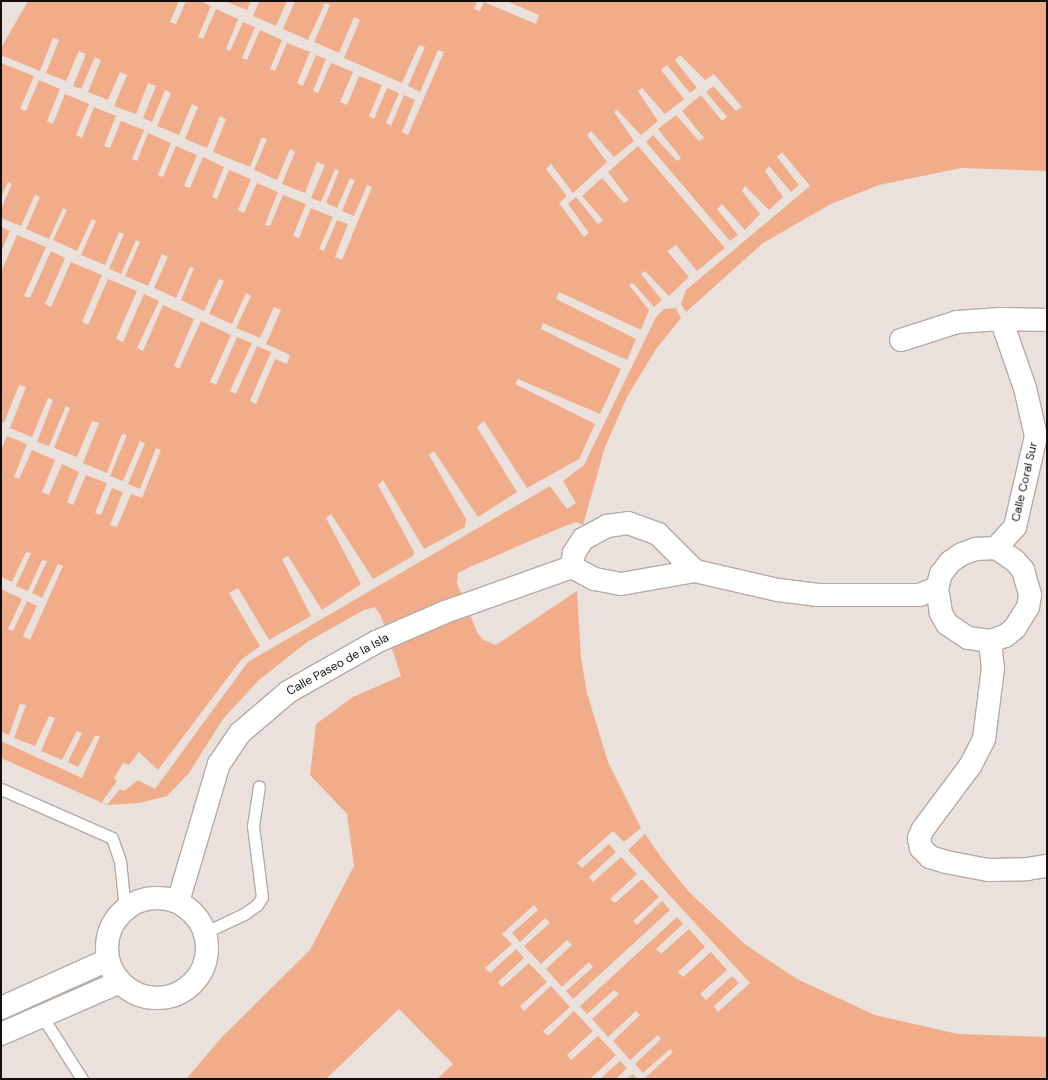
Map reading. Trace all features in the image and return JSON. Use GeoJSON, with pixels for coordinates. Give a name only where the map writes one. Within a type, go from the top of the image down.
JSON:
{"type":"FeatureCollection","features":[{"type":"Feature","properties":{"kind":"street"},"geometry":{"type":"LineString","coordinates":[[900,340],[957,322],[1001,319],[1047,320]]}},
{"type":"Feature","properties":{"kind":"street","name":"Calle Coral Sur"},"geometry":{"type":"LineString","coordinates":[[996,548],[1015,527],[1036,436],[1025,388],[1001,319]]}},
{"type":"Feature","properties":{"kind":"street"},"geometry":{"type":"LineString","coordinates":[[695,571],[658,534],[628,523],[607,526],[583,539],[574,553],[572,567],[595,579],[621,584],[695,571],[778,590],[817,595],[877,597],[919,595],[937,588]]}},
{"type":"Feature","properties":{"kind":"street"},"geometry":{"type":"LineString","coordinates":[[996,548],[1015,561],[1023,570],[1030,595],[1023,619],[1015,628],[990,641],[968,638],[947,624],[937,601],[937,588],[941,574],[950,562],[962,554],[976,549],[996,548]]}},
{"type":"Feature","properties":{"kind":"street","name":"Calle Paseo de la Isla"},"geometry":{"type":"LineString","coordinates":[[178,902],[219,764],[227,749],[240,733],[288,692],[376,642],[470,602],[572,567]]}},
{"type":"Feature","properties":{"kind":"street"},"geometry":{"type":"LineString","coordinates":[[990,641],[992,668],[984,739],[970,766],[923,829],[919,838],[922,848],[930,857],[946,862],[988,870],[1027,869],[1047,866]]}},
{"type":"Feature","properties":{"kind":"street"},"geometry":{"type":"LineString","coordinates":[[150,898],[178,902],[191,911],[206,932],[207,956],[202,971],[193,984],[180,994],[164,998],[148,998],[132,993],[120,982],[108,960],[109,932],[125,909],[150,898]]}},
{"type":"Feature","properties":{"kind":"street"},"geometry":{"type":"LineString","coordinates":[[1,1008],[108,960]]}},
{"type":"Feature","properties":{"kind":"street"},"geometry":{"type":"LineString","coordinates":[[1,1034],[120,982]]}},
{"type":"Feature","properties":{"kind":"lane"},"geometry":{"type":"LineString","coordinates":[[206,932],[244,914],[257,905],[262,897],[254,832],[259,786]]}},
{"type":"Feature","properties":{"kind":"lane"},"geometry":{"type":"LineString","coordinates":[[1,789],[112,838],[120,861],[125,909]]}},
{"type":"Feature","properties":{"kind":"lane"},"geometry":{"type":"LineString","coordinates":[[42,1016],[82,1079]]}},
{"type":"Feature","properties":{"kind":"shaded area"},"geometry":{"type":"Polygon","coordinates":[[[28,1],[1047,1],[1047,171],[961,168],[879,185],[831,204],[763,243],[686,312],[656,349],[627,397],[605,447],[583,525],[576,522],[470,567],[458,573],[457,583],[478,634],[484,640],[496,645],[577,591],[581,658],[587,693],[608,762],[641,828],[663,860],[689,892],[746,945],[797,979],[875,1015],[958,1034],[1047,1037],[1047,1079],[186,1079],[222,1037],[310,950],[354,866],[347,814],[310,775],[316,724],[353,697],[401,676],[381,616],[375,607],[364,610],[307,642],[259,680],[223,719],[189,773],[167,796],[139,803],[107,805],[1,758],[1,48],[28,1]]]}},
{"type":"Feature","properties":{"kind":"pier"},"geometry":{"type":"Polygon","coordinates":[[[179,1],[186,1],[176,24],[170,22],[179,1]]]}},
{"type":"Feature","properties":{"kind":"pier"},"geometry":{"type":"Polygon","coordinates":[[[201,1],[225,1],[247,10],[251,1],[259,1],[253,16],[276,26],[287,1],[295,1],[283,29],[308,40],[325,3],[330,5],[314,42],[339,53],[354,17],[360,20],[344,58],[402,83],[419,45],[425,47],[408,86],[420,92],[438,50],[444,52],[408,135],[402,132],[415,100],[404,95],[391,126],[386,123],[399,93],[387,88],[374,119],[369,116],[382,85],[359,76],[347,105],[340,102],[353,72],[331,63],[318,93],[313,91],[326,59],[316,55],[303,86],[297,83],[310,52],[287,43],[275,71],[270,69],[282,40],[260,30],[247,60],[242,58],[255,27],[243,22],[230,51],[226,49],[238,19],[216,9],[203,39],[198,37],[211,6],[201,1]]]}},
{"type":"Feature","properties":{"kind":"pier"},"geometry":{"type":"Polygon","coordinates":[[[477,1],[506,1],[539,15],[536,24],[484,2],[480,11],[474,9],[477,1]]]}},
{"type":"Feature","properties":{"kind":"pier"},"geometry":{"type":"Polygon","coordinates":[[[53,38],[59,40],[46,73],[66,81],[79,51],[86,54],[73,86],[81,89],[95,57],[101,60],[88,92],[108,100],[120,72],[127,75],[114,106],[136,114],[148,83],[156,86],[143,118],[152,122],[165,90],[171,93],[157,126],[179,135],[192,104],[198,107],[185,139],[207,148],[220,116],[226,119],[213,152],[250,167],[262,137],[267,139],[254,170],[277,180],[290,149],[295,152],[282,184],[305,193],[317,162],[325,165],[311,198],[321,202],[335,169],[339,171],[326,203],[337,208],[350,178],[355,180],[342,211],[354,216],[367,185],[372,187],[342,260],[335,257],[348,224],[337,220],[324,251],[319,249],[333,217],[311,208],[299,238],[293,236],[306,204],[283,195],[270,226],[265,225],[278,192],[257,183],[244,213],[238,210],[251,179],[229,170],[217,199],[212,197],[224,167],[203,157],[190,188],[184,186],[197,155],[176,146],[163,177],[158,175],[171,143],[148,133],[137,161],[132,159],[144,130],[121,121],[110,148],[104,146],[116,116],[94,107],[82,138],[76,135],[89,104],[65,94],[53,124],[47,121],[60,89],[39,80],[26,111],[20,109],[34,76],[1,63],[1,55],[40,71],[53,38]]]}},
{"type":"Feature","properties":{"kind":"pier"},"geometry":{"type":"Polygon","coordinates":[[[680,55],[705,80],[714,74],[742,107],[736,111],[713,86],[706,92],[727,117],[722,121],[701,95],[682,111],[704,138],[699,141],[676,115],[658,129],[681,158],[677,161],[653,135],[646,142],[730,241],[738,235],[717,209],[722,204],[745,230],[760,214],[742,191],[745,186],[769,210],[783,197],[765,171],[769,166],[791,192],[799,185],[777,157],[782,152],[810,186],[686,290],[681,304],[686,312],[681,318],[676,308],[664,309],[656,317],[584,465],[563,481],[576,503],[567,509],[550,486],[248,662],[155,789],[138,780],[124,791],[120,789],[107,805],[102,802],[117,781],[114,778],[123,763],[129,765],[139,752],[158,770],[241,660],[260,646],[229,593],[238,588],[269,640],[311,616],[282,559],[288,556],[322,610],[361,584],[326,518],[331,514],[373,579],[413,556],[414,552],[378,485],[383,480],[424,549],[465,527],[466,519],[429,455],[434,451],[478,517],[517,492],[477,427],[484,421],[527,488],[579,459],[595,424],[515,384],[518,379],[600,414],[621,369],[541,329],[543,323],[627,360],[636,339],[556,299],[559,292],[641,330],[649,310],[629,285],[633,283],[654,307],[662,300],[641,274],[645,271],[669,296],[689,277],[667,251],[676,245],[697,271],[725,248],[638,146],[608,172],[629,200],[624,203],[602,178],[582,196],[603,220],[601,222],[598,224],[576,197],[568,204],[589,233],[584,237],[559,203],[567,196],[546,169],[551,164],[573,193],[607,162],[587,135],[591,131],[614,157],[634,141],[614,112],[617,110],[641,135],[658,121],[638,91],[642,88],[665,114],[684,99],[661,70],[667,65],[690,93],[697,88],[675,60],[680,55]]]}},
{"type":"Feature","properties":{"kind":"pier"},"geometry":{"type":"Polygon","coordinates":[[[8,182],[12,184],[1,209],[1,197],[8,182]]]}},
{"type":"Feature","properties":{"kind":"pier"},"geometry":{"type":"Polygon","coordinates":[[[35,195],[40,197],[26,229],[49,239],[63,208],[67,210],[53,240],[77,251],[92,219],[96,221],[81,255],[105,265],[119,232],[124,234],[109,269],[121,274],[136,240],[140,242],[125,276],[148,286],[162,254],[168,257],[154,288],[176,298],[190,267],[194,268],[181,300],[204,311],[219,279],[224,281],[209,314],[232,324],[246,293],[251,296],[236,328],[260,338],[274,307],[281,310],[266,344],[290,355],[287,364],[275,359],[256,404],[250,401],[271,352],[257,346],[236,394],[230,391],[252,343],[237,337],[216,385],[210,382],[231,335],[201,321],[179,369],[174,366],[194,319],[163,305],[143,351],[137,348],[159,301],[144,294],[123,342],[116,339],[137,291],[108,279],[88,325],[82,322],[102,275],[71,262],[51,307],[45,304],[65,258],[51,251],[30,298],[24,296],[46,247],[17,235],[1,272],[1,252],[10,231],[1,227],[1,218],[21,226],[35,195]]]}},
{"type":"Feature","properties":{"kind":"pier"},"geometry":{"type":"Polygon","coordinates":[[[19,385],[26,387],[10,428],[32,437],[48,398],[53,400],[37,442],[49,446],[66,406],[70,408],[54,448],[77,457],[92,421],[99,423],[83,463],[107,473],[122,434],[127,435],[110,476],[123,481],[140,441],[145,443],[128,484],[140,489],[156,448],[161,450],[142,498],[131,494],[117,527],[110,525],[123,492],[112,488],[101,515],[95,513],[107,483],[86,475],[73,505],[67,502],[79,472],[62,464],[49,495],[42,492],[55,460],[32,450],[19,479],[14,477],[27,444],[7,436],[1,450],[1,422],[4,423],[19,385]]]}},
{"type":"Feature","properties":{"kind":"pier"},"geometry":{"type":"Polygon","coordinates":[[[26,552],[31,553],[16,586],[28,591],[42,560],[47,561],[32,593],[42,598],[58,564],[63,566],[30,640],[23,636],[37,606],[27,601],[13,631],[8,629],[22,599],[1,589],[1,577],[12,582],[26,552]]]}},
{"type":"Feature","properties":{"kind":"pier"},"geometry":{"type":"Polygon","coordinates":[[[20,704],[26,705],[14,738],[35,746],[49,716],[55,718],[41,751],[62,760],[77,731],[82,733],[68,762],[78,767],[95,736],[100,736],[82,778],[1,741],[1,732],[9,735],[20,704]]]}},
{"type":"Feature","properties":{"kind":"pier"},"geometry":{"type":"Polygon","coordinates":[[[641,828],[645,834],[628,850],[750,983],[718,1012],[714,1006],[739,983],[732,976],[706,1000],[700,994],[727,970],[711,952],[683,977],[678,972],[705,947],[689,929],[661,954],[656,949],[683,924],[677,917],[580,1006],[587,1014],[614,990],[619,994],[592,1019],[608,1037],[636,1011],[640,1015],[613,1041],[630,1060],[658,1035],[661,1039],[635,1064],[643,1073],[670,1049],[673,1052],[644,1079],[638,1079],[633,1074],[627,1079],[616,1079],[627,1068],[620,1061],[600,1079],[590,1079],[616,1055],[598,1036],[571,1060],[567,1055],[593,1031],[574,1011],[548,1036],[543,1031],[570,1007],[551,986],[524,1011],[520,1006],[547,982],[529,963],[502,987],[498,982],[524,958],[516,949],[490,973],[485,968],[512,944],[502,934],[534,905],[538,910],[512,933],[520,942],[545,918],[550,923],[524,946],[541,964],[567,940],[572,945],[546,969],[562,987],[589,962],[593,967],[566,991],[573,999],[670,910],[662,901],[637,925],[633,921],[659,897],[642,879],[615,903],[610,899],[637,874],[621,857],[593,882],[589,877],[616,852],[609,844],[582,868],[577,863],[613,831],[624,842],[641,828]]]}},
{"type":"Feature","properties":{"kind":"pier"},"geometry":{"type":"Polygon","coordinates":[[[399,1009],[453,1064],[437,1079],[326,1079],[399,1009]]]}}]}
